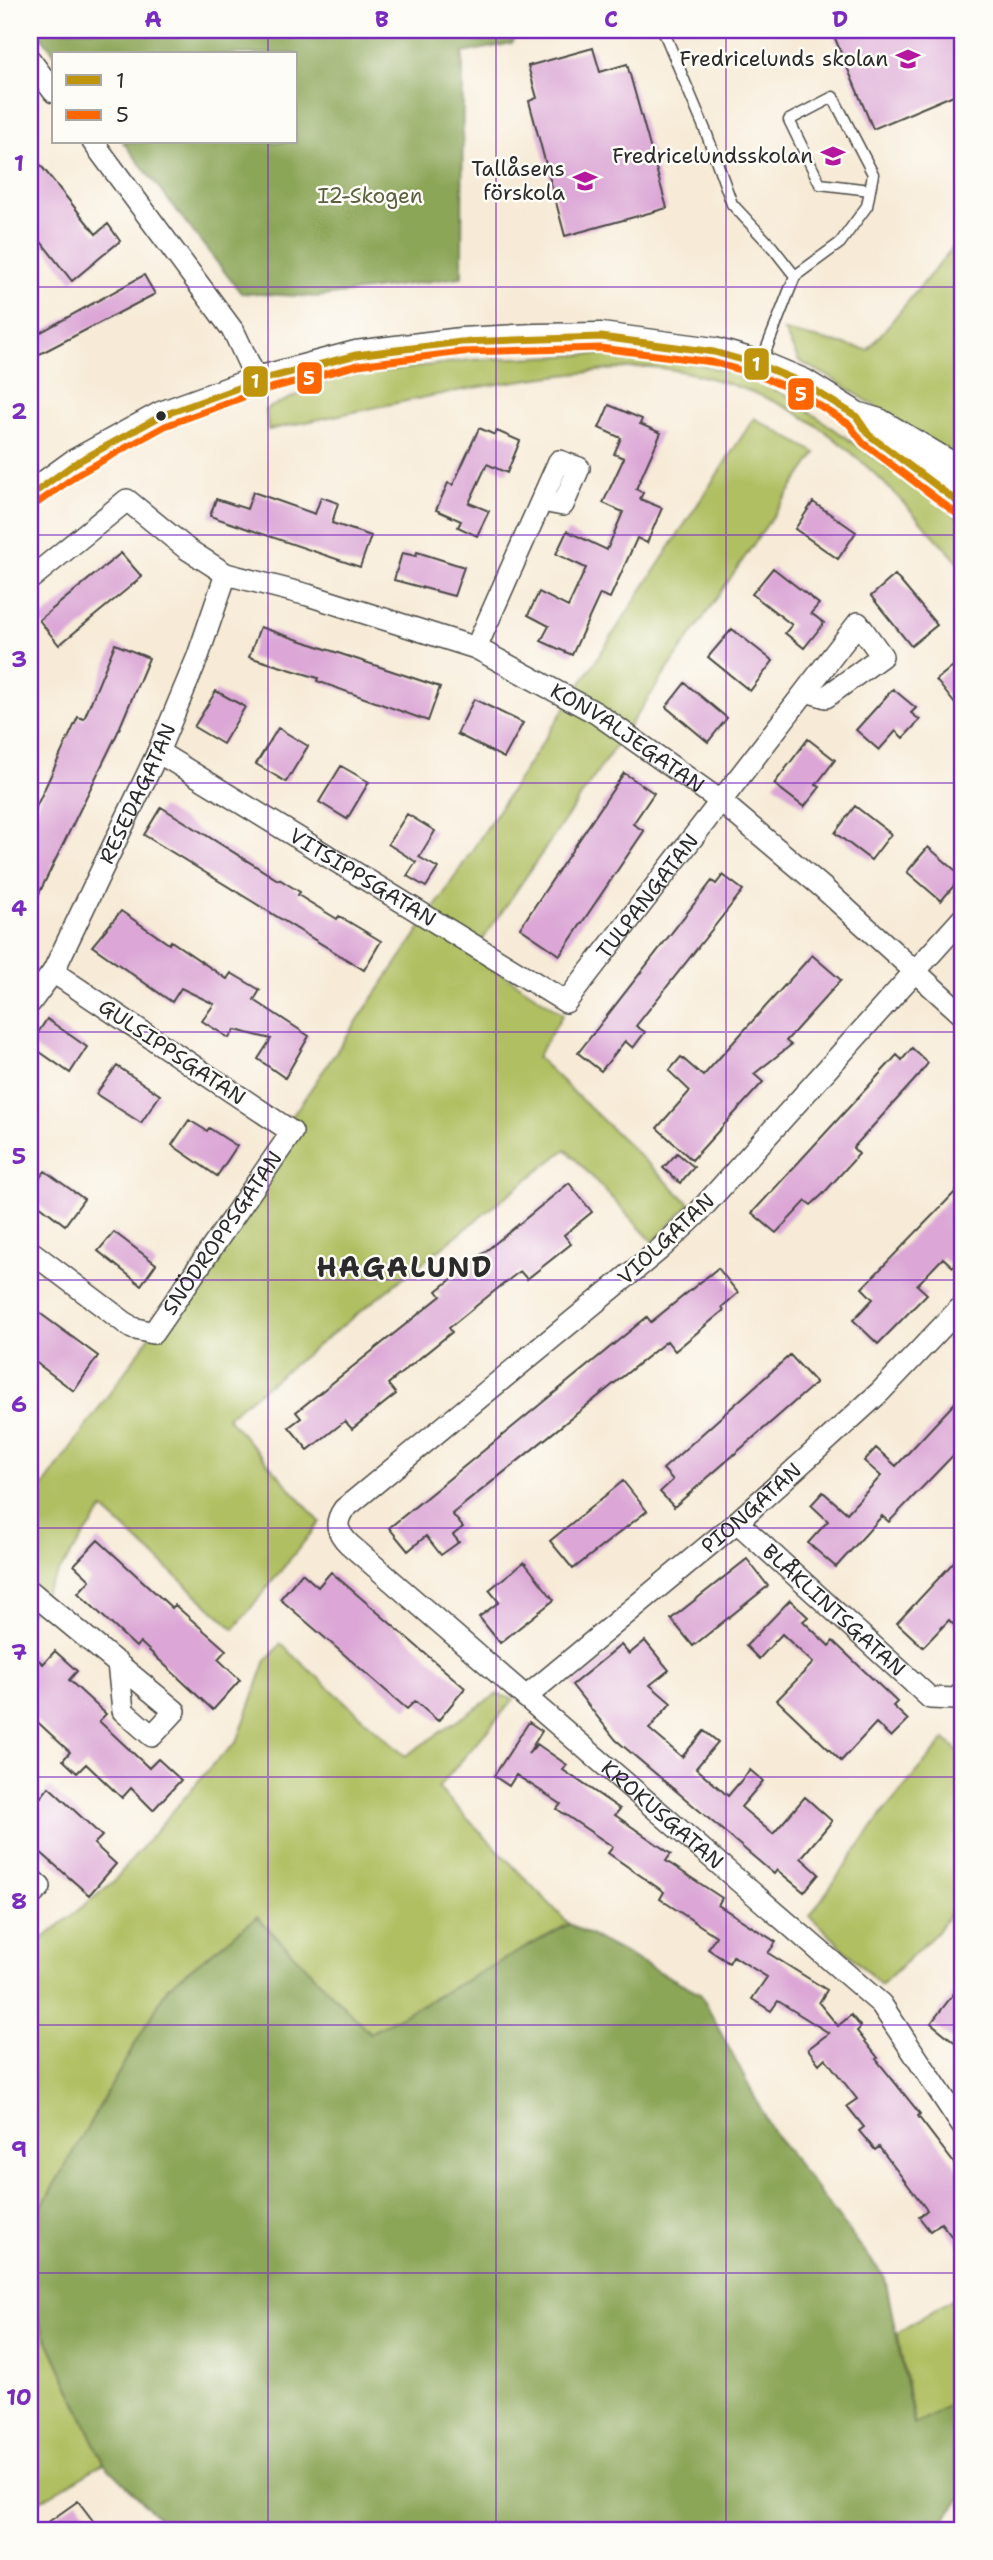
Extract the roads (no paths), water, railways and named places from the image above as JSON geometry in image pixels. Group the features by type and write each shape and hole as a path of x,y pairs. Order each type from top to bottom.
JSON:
{"street":[{"path":"30,60 52,89"},
{"path":"94,144 234,332 257,381"},
{"path":"30,496 74,464 161,416 257,381 356,355 461,342 535,338 601,337 714,352 761,365 803,383 856,416 879,423 963,473"},
{"path":"856,416 869,435 963,506"},
{"name":"KONVALJEGATAN","path":"30,579 127,500 187,549 226,574 308,595 476,648 596,713 719,800 915,972 959,1002"},
{"path":"476,648 542,501"},
{"name":"RESEDAGATAN","path":"30,1003 53,972 158,752 198,656 226,574"},
{"name":"TULPANGATAN","path":"566,1002 719,800 806,691"},
{"name":"VITSIPPSGATAN","path":"158,752 566,1002"},
{"name":"VIOLGATAN","path":"337,1525 338,1517 344,1510 659,1250 696,1215 963,918"},
{"name":"GULSIPPSGATAN","path":"53,972 292,1132"},
{"name":"SNÖDROPPSGATAN","path":"30,1251 132,1328 153,1333 292,1132"},
{"name":"PIONGATAN","path":"526,1697 737,1522 880,1392 963,1305"},
{"name":"BLÅKLINTSGATAN","path":"737,1522 930,1698 956,1699 963,1692"},
{"name":"KROKUSGATAN","path":"337,1525 341,1536 349,1544 881,2004 963,2126"},
{"path":"30,1591 118,1663"},
{"path":"30,1878 40,1887 30,1897"}],"lane":[{"path":"563,30 587,30"},
{"path":"663,30 706,132 732,204 773,248 794,276"},
{"path":"761,365 794,276 841,243 867,206 870,190 873,174 833,97 789,120 820,184 870,190"}],"place":[{"name":"Fredricelunds skolan","path":"908,59"},
{"name":"Fredricelundsskolan","path":"833,156"},
{"name":"Tallåsens förskola","path":"585,181"}],"district":[{"name":"HAGALUND","path":"405,1267"}],"park label":[{"name":"I2-Skogen","path":"370,196"}]}
